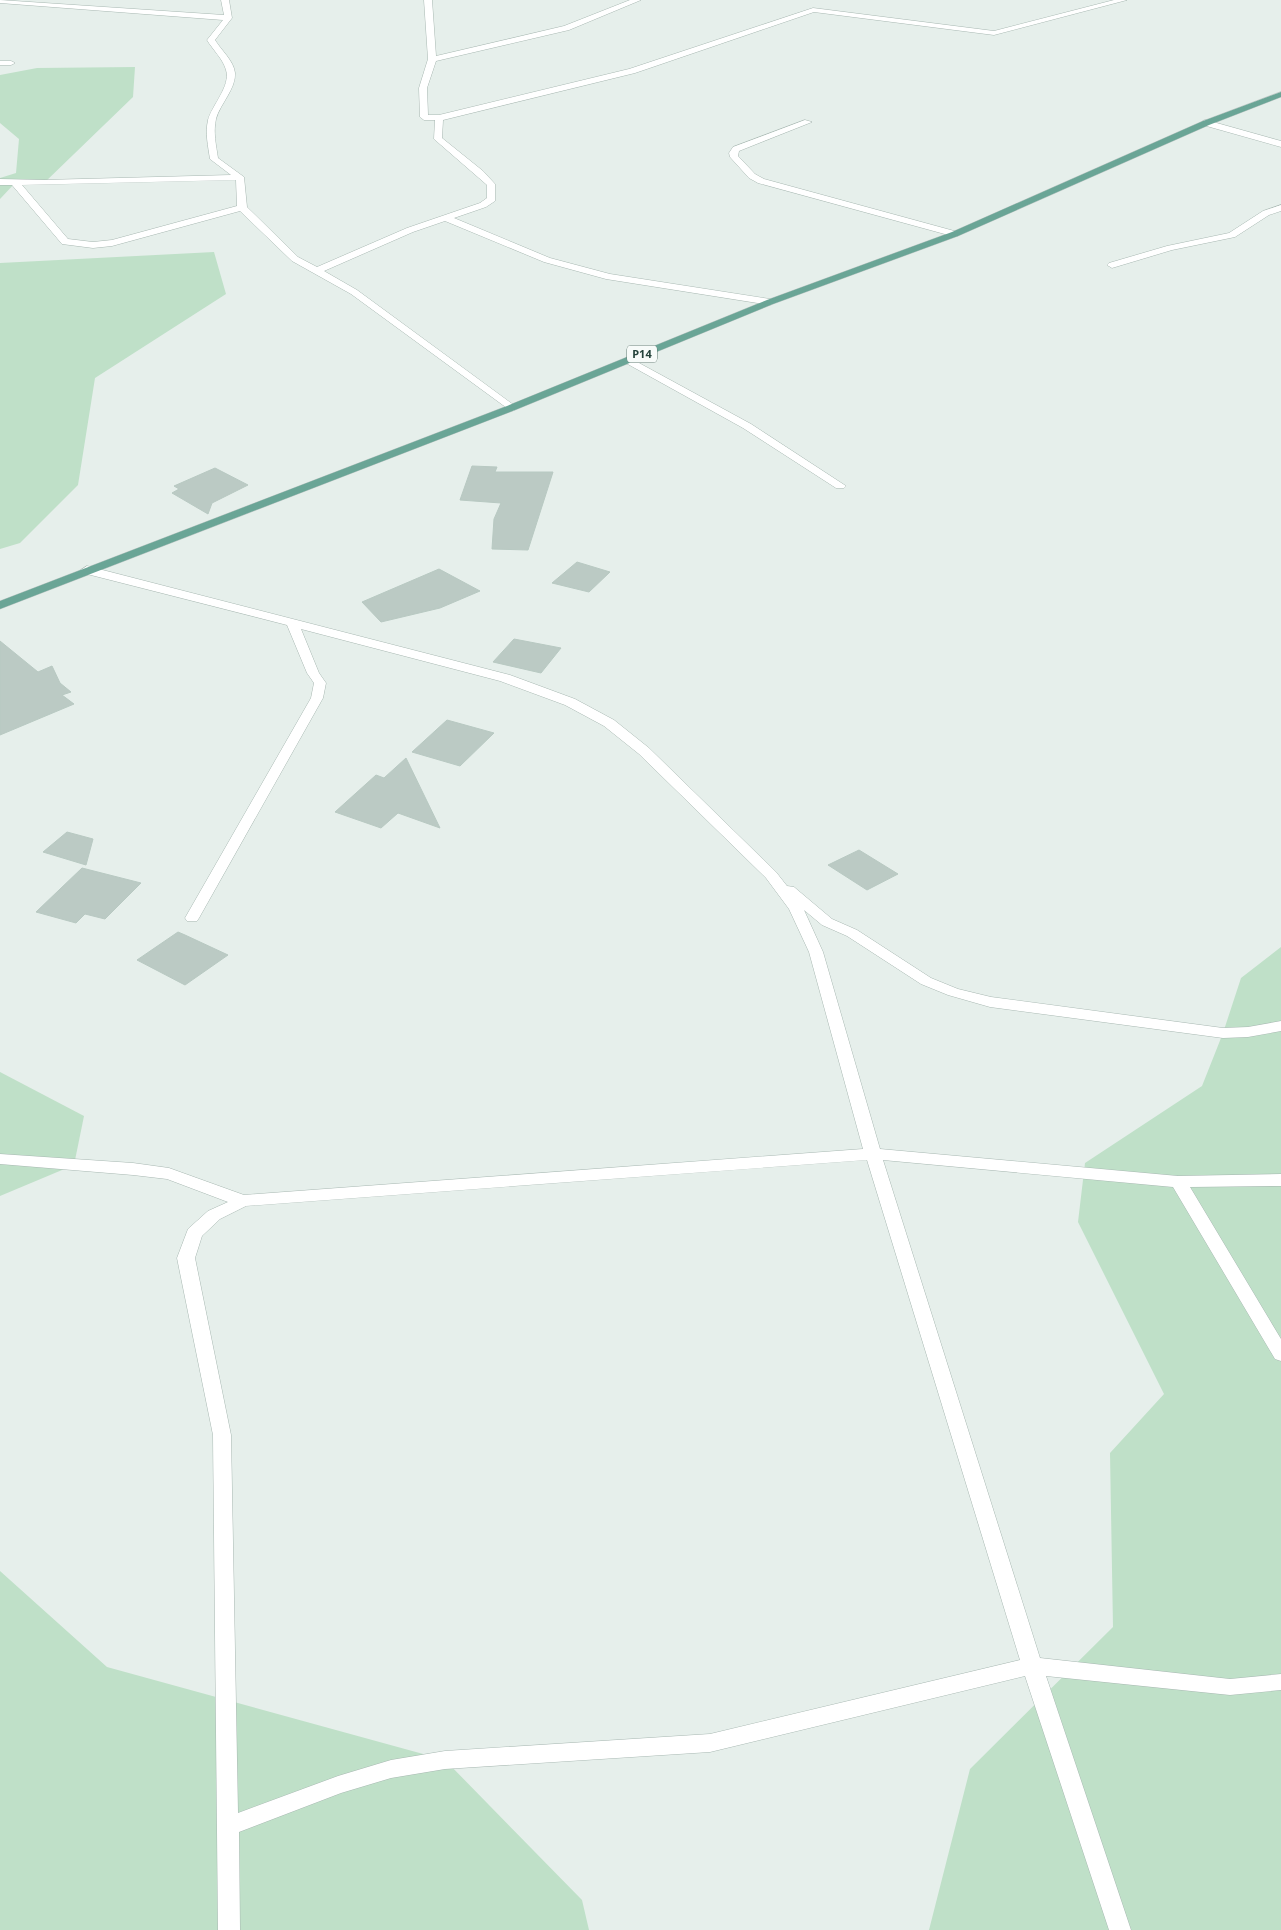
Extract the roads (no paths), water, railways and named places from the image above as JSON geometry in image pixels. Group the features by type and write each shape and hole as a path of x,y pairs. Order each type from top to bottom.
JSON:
{"main road":[{"name":"P14","path":"0,605 511,408 770,302 955,234 1206,123 1281,94"}],"street":[{"path":"225,0 228,18 211,40 216,50 230,66 232,74 212,120 211,140 214,159 240,177"},
{"path":"428,0 432,59 423,88 422,106 424,117 439,118 632,71 813,10 994,33 1123,0"},
{"path":"432,59 566,28 637,0"},
{"path":"0,1 228,18"},
{"path":"0,63 10,63"},
{"path":"317,271 410,230 490,202 493,195 491,184 438,139 439,118"},
{"path":"808,122 736,149 733,153 734,157 752,176 761,181 955,234"},
{"path":"1206,123 1281,144"},
{"path":"0,182 240,177"},
{"path":"240,177 242,208 295,259 354,292 511,408"},
{"path":"15,183 64,242 76,244 112,243 242,208"},
{"path":"1112,265 1170,248 1232,235 1266,213 1281,208"},
{"path":"444,217 547,260 609,277 770,302"},
{"path":"628,360 747,426 840,486"},
{"path":"87,570 505,678 570,702 609,723 644,751 771,875 827,922 852,933 926,981 953,992 990,1002 1223,1033 1248,1032 1281,1026"},
{"path":"192,918 317,698 320,683 313,673 292,622"},
{"path":"771,875 796,909 816,952 873,1154 1032,1666 1120,1930"},
{"path":"229,1930 222,1435 186,1258 194,1233 214,1215 243,1201 873,1154 1178,1182 1281,1180"},
{"path":"0,1159 133,1168 169,1174 243,1201"},
{"path":"1178,1182 1281,1354"},
{"path":"228,1828 338,1785 391,1768 445,1760 710,1743 1032,1666 1230,1687 1281,1682"}]}
